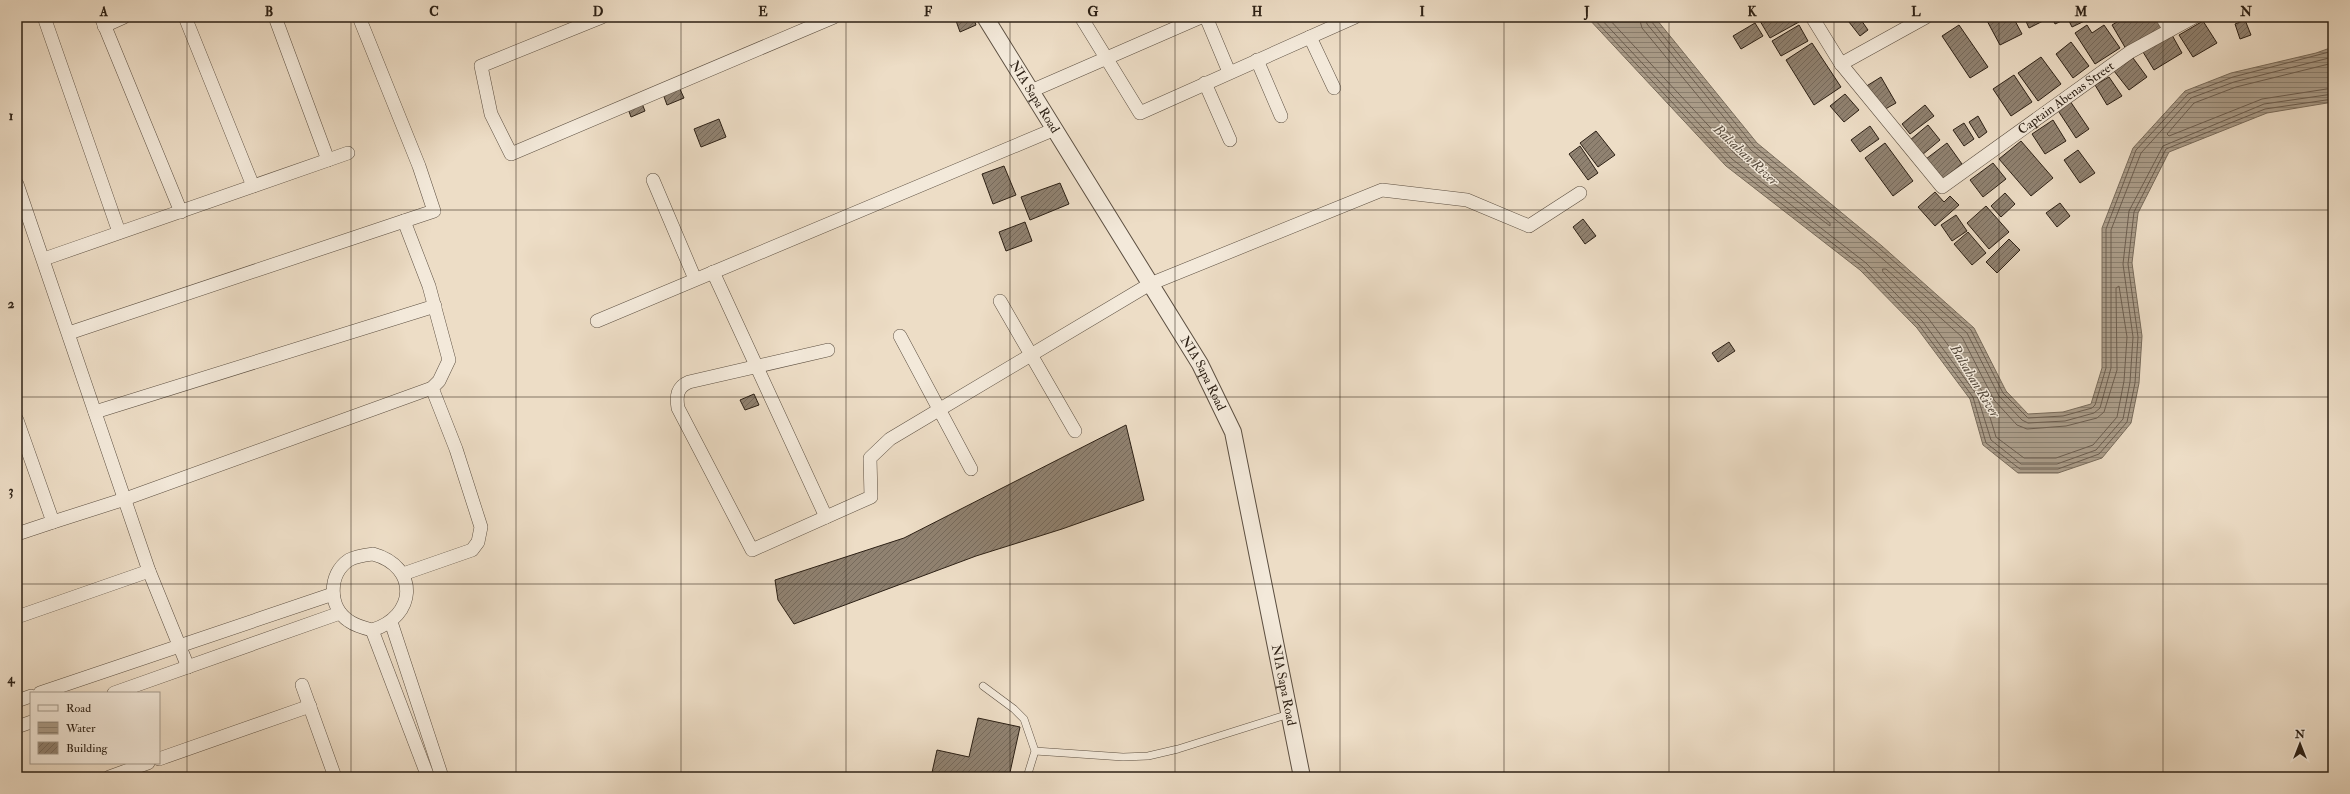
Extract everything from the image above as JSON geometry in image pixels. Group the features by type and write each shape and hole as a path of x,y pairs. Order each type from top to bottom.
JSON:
{"street":[{"path":"44,17 119,232"},
{"path":"124,17 102,22 181,212"},
{"path":"185,17 253,186"},
{"path":"274,17 328,160"},
{"path":"69,333 434,211 360,17"},
{"path":"602,17 481,66 491,114 511,154 834,17"},
{"name":"NIA Sapa Road","path":"985,17 1200,364 1233,432 1302,777"},
{"path":"1081,17 1140,114 1229,72 1355,17"},
{"path":"1031,91 1201,17"},
{"path":"1206,17 1229,72"},
{"path":"1812,17 1841,64 1911,21 1926,17"},
{"path":"2162,17 2170,30"},
{"name":"Captain Abenas Street","path":"1841,64 1942,187 2130,52 2194,17"},
{"path":"1310,37 1334,88"},
{"path":"1257,60 1281,116"},
{"path":"1205,83 1230,140"},
{"path":"597,321 1054,129"},
{"path":"44,259 348,153"},
{"path":"653,180 695,279"},
{"path":"17,184 44,259 149,571 188,667"},
{"path":"828,350 682,385 678,392 678,408 752,550 871,497 870,458 890,439 1150,284 1382,190 1467,200 1529,226 1580,193"},
{"path":"17,534 125,498 432,388 439,381 449,360 435,306 404,221"},
{"path":"713,272 826,517"},
{"path":"1000,300 1075,431"},
{"path":"96,412 435,306"},
{"path":"900,336 971,469"},
{"path":"403,574 472,550 478,542 481,527 456,449 432,388"},
{"path":"17,420 53,522"},
{"path":"373,554 385,558 396,565 403,574 406,586 406,598 402,610 391,622 372,630 348,621 340,613 334,602 333,594 335,579 341,568 349,560 361,555 373,554"},
{"path":"17,617 149,571"},
{"path":"43,692 333,594"},
{"path":"117,692 340,613"},
{"path":"391,622 442,777"},
{"path":"372,630 428,777"},
{"path":"302,685 336,777"},
{"path":"17,701 30,696"},
{"path":"160,759 310,706"},
{"path":"17,727 30,722"},
{"path":"109,777 145,764"}],"lane":[{"path":"983,686 1014,709 1024,719 1035,751 1026,777"},
{"path":"1035,751 1123,757 1148,756 1178,749 1289,714"}],"water":[{"name":"Balsahan River","path":"1587,17 1649,17 1657,20 1757,143 1882,246 1974,328 2006,391 2028,414 2063,412 2091,404 2102,368 2102,228 2133,148 2185,91 2231,73 2316,53 2333,47 2333,102 2267,113 2169,152 2138,213 2132,263 2142,336 2139,383 2131,423 2102,458 2058,473 2018,473 1983,445 1970,399 1917,328 1860,270 1726,166"}],"building":[{"path":"973,17 976,25 960,32 955,18"},
{"path":"1767,17 1797,17 1799,22 1770,38 1760,21"},
{"path":"1845,17 1859,17 1868,30 1860,36"},
{"path":"1985,17 2013,17 2022,34 2000,45"},
{"path":"2024,17 2048,17 2049,18 2029,28"},
{"path":"2052,17 2064,17 2066,19 2055,24"},
{"path":"2067,17 2093,17 2072,27"},
{"path":"2125,17 2159,17 2165,26 2126,49 2112,25"},
{"path":"2245,20 2251,35 2240,39 2235,24"},
{"path":"2203,21 2217,43 2193,57 2179,35"},
{"path":"1755,23 1763,36 1741,49 1733,36"},
{"path":"1799,25 1808,41 1781,56 1772,41"},
{"path":"1959,25 1988,67 1970,78 1942,36"},
{"path":"2087,25 2092,33 2104,25 2120,48 2095,64 2075,33"},
{"path":"2172,35 2182,53 2154,70 2143,52"},
{"path":"2071,42 2089,66 2073,78 2056,54"},
{"path":"1812,43 1841,87 1814,105 1786,60"},
{"path":"2041,57 2061,84 2038,101 2018,73"},
{"path":"2133,58 2147,77 2129,90 2114,71"},
{"path":"2014,75 2032,102 2011,116 1993,89"},
{"path":"1881,77 1896,103 1880,112 1865,87"},
{"path":"2109,77 2122,96 2107,105 2095,85"},
{"path":"679,87 684,98 667,105 663,94"},
{"path":"1845,94 1859,110 1844,122 1830,106"},
{"path":"641,101 645,111 631,117 627,106"},
{"path":"2070,101 2089,129 2076,138 2057,109"},
{"path":"1925,105 1934,116 1910,134 1902,124"},
{"path":"1978,116 1987,132 1979,138 1969,122"},
{"path":"719,119 726,137 701,147 694,129"},
{"path":"2053,120 2066,141 2045,154 2032,134"},
{"path":"1964,123 1974,139 1964,146 1953,130"},
{"path":"1928,125 1940,140 1922,155 1910,140"},
{"path":"1870,126 1879,139 1860,152 1851,140"},
{"path":"1596,131 1615,155 1598,167 1580,143"},
{"path":"2021,141 2053,178 2031,196 1999,159"},
{"path":"1885,143 1913,181 1893,196 1865,158"},
{"path":"1947,143 1962,164 1941,180 1926,159"},
{"path":"1580,146 1598,173 1588,180 1569,154"},
{"path":"2078,150 2095,173 2080,183 2064,160"},
{"path":"1993,163 2006,179 1983,197 1970,180"},
{"path":"1004,166 1016,195 993,204 982,174"},
{"path":"1060,183 1069,204 1030,220 1021,197"},
{"path":"1935,192 1944,202 1950,196 1959,205 1935,226 1918,207"},
{"path":"2005,193 2015,204 2001,217 1991,206"},
{"path":"2060,203 2070,216 2057,227 2046,213"},
{"path":"1986,206 2009,232 1989,249 1967,223"},
{"path":"1956,215 1967,231 1952,241 1941,225"},
{"path":"1583,219 1596,236 1585,244 1573,227"},
{"path":"1025,222 1032,241 1006,251 999,232"},
{"path":"1968,232 1986,253 1972,265 1954,244"},
{"path":"2009,239 2020,250 1997,273 1986,262"},
{"path":"1729,342 1735,351 1718,362 1712,353"},
{"path":"754,394 759,405 745,410 740,400"},
{"path":"1126,425 1144,500 1062,529 976,556 794,624 778,600 775,580 904,538"},
{"path":"978,718 1020,727 1009,777 931,777 937,750 969,757"}]}
